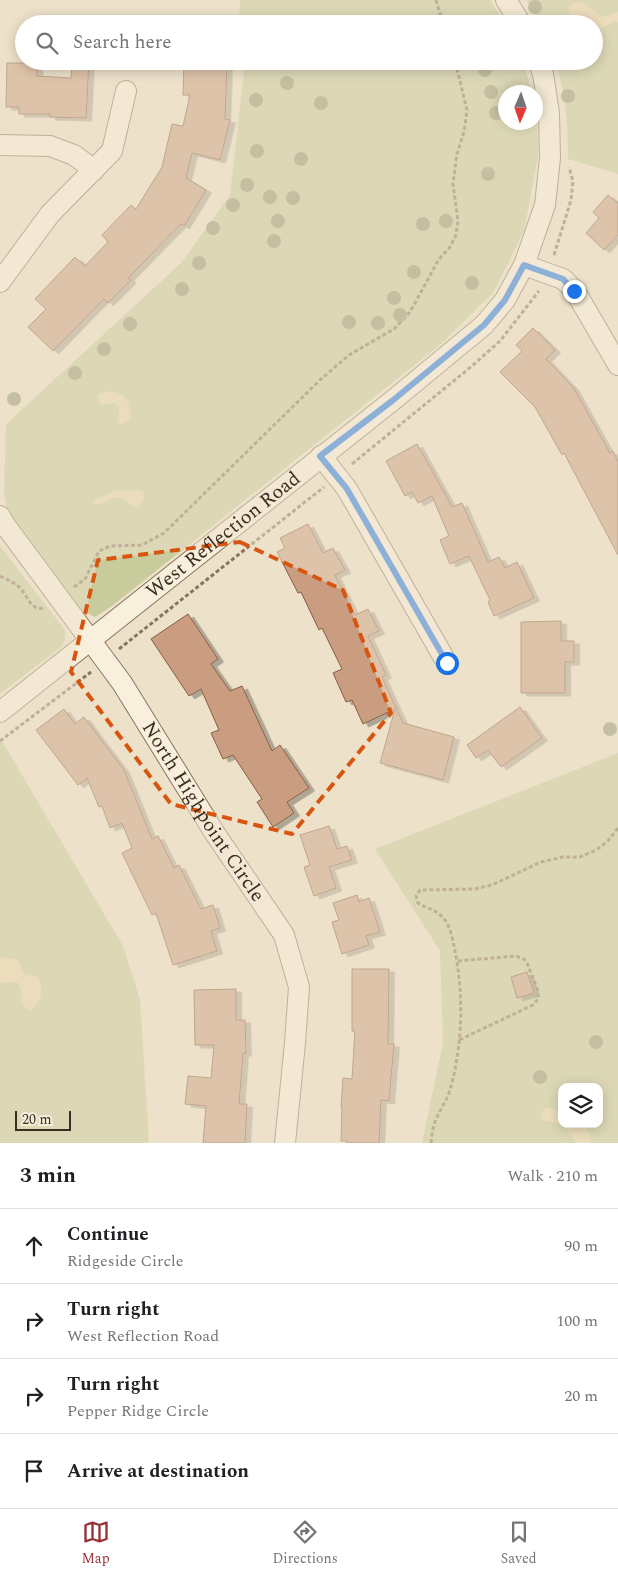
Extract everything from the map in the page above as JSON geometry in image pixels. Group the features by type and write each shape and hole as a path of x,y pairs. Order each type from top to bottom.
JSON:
{"street":[{"path":"506,0 515,15"},
{"name":"West Reflection Road","path":"0,712 320,456 392,401 484,325 505,300 524,265 545,205 550,158 549,113 541,70"},
{"path":"0,282 50,214 112,152 126,91"},
{"path":"0,145 50,146 74,155 94,170"},
{"path":"524,265 563,279 574,291 618,365"},
{"path":"320,456 347,489 447,663"},
{"name":"North Highpoint Circle","path":"0,516 122,683 214,832 284,934 299,987 285,1143"}],"path":[{"path":"436,0 440,15"},
{"path":"0,576 17,585 32,606 39,609 45,608 85,578 99,550 110,546 142,545 164,533 320,380 349,355 394,329 410,312 456,235 458,221 453,184 457,154 464,132 467,110 456,70"},
{"path":"431,1143 437,1117 450,1089 459,1040 461,997 458,961 445,920 436,910 425,908 418,903 416,896 420,890 474,889 492,885 541,862 563,857 580,857 596,850 607,842 618,828"},
{"path":"458,961 521,957 527,964 538,991 538,999 533,1005 459,1040"}],"highlighted area":[{"path":"240,542 343,590 391,713 292,834 171,804 71,672 98,560"}],"green space":[{"path":"240,0 490,0 499,15 239,15"},
{"path":"526,0 618,0 618,174 568,159 566,110 558,70 603,70 603,15 535,15"},
{"path":"244,70 526,70 530,85 498,85 498,130 537,130 538,157 524,231 493,293 441,344 112,606 95,617 81,610 8,515 4,495 6,424 181,263 230,195"},
{"path":"0,546 65,630 65,641 60,648 0,694"},
{"path":"2,741 123,946 140,999 149,1143 0,1143 0,742"},
{"path":"618,753 618,1143 422,1143 443,1043 440,951 375,849"}],"sand":[{"path":"577,2 587,5 598,15 570,15 569,7"},
{"path":"618,12 618,22 611,23 603,28 603,17"},
{"path":"110,391 124,396 126,399 131,416 127,422 121,424 118,422 119,406 113,403 102,405 100,403 99,394"},
{"path":"138,489 143,491 144,500 138,505 132,506 119,497 93,504 93,501 96,499 117,490 130,491"},
{"path":"0,957 17,959 24,974 37,976 41,986 41,995 37,1004 30,1011 22,1002 21,989 17,982 0,983"},
{"path":"544,1109 558,1110 558,1124 543,1120 541,1116"},
{"path":"565,1128 587,1128 591,1143 576,1143"}],"building":[{"path":"7,63 15,63 15,70 37,70 37,76 71,78 71,70 89,70 86,118 50,117 50,114 19,114 19,107 6,107"},
{"path":"184,70 227,70 225,119 230,120 220,160 192,153 186,178 206,190 184,226 181,224 128,278 131,280 108,303 104,299 53,351 28,327 46,309 35,299 75,257 85,266 108,242 102,235 131,205 136,209 162,167 172,124 183,126 190,95 183,95"},
{"path":"608,195 618,203 618,235 604,250 586,233 599,218 593,212"},
{"path":"533,328 555,350 546,359 573,387 610,453 613,451 618,461 618,555 564,453 562,455 535,407 500,372 522,351 516,345"},
{"path":"417,444 452,507 462,503 488,562 499,557 505,568 517,562 534,598 494,616 488,602 490,600 469,556 450,564 440,540 449,536 432,496 418,503 412,492 405,496 386,461"},
{"path":"308,524 323,553 333,548 345,570 335,575 355,615 368,609 379,631 368,636 386,675 382,677 403,723 454,737 443,780 380,763 395,709 363,724 352,700 346,702 333,673 342,669 322,628 319,630 301,592 298,593 277,552 285,548 280,538"},
{"path":"188,614 218,659 211,664 230,691 242,686 272,751 280,745 309,788 287,802 294,813 273,827 257,802 262,799 233,755 223,759 211,733 219,730 201,689 189,696 151,639"},
{"path":"561,621 561,641 574,641 574,662 565,662 565,693 521,693 521,622"},
{"path":"520,707 542,738 501,767 488,750 476,758 467,745"},
{"path":"64,709 75,724 84,717 124,770 152,839 158,836 174,868 179,865 201,909 213,905 220,928 211,931 217,951 173,965 156,913 152,915 122,853 132,848 122,823 110,828 102,806 99,807 87,778 78,785 36,730"},
{"path":"329,826 337,849 347,846 352,860 329,867 336,888 314,896 304,867 310,865 300,835"},
{"path":"357,895 359,902 369,898 380,932 366,936 369,945 342,954 332,922 339,920 333,903"},
{"path":"352,969 389,969 388,1044 394,1044 389,1101 381,1100 379,1143 347,1143 347,1141 341,1141 343,1078 352,1079 355,1031 352,1031"},
{"path":"527,972 534,993 517,998 511,977"},
{"path":"236,989 236,1020 245,1020 246,1053 243,1053 239,1104 247,1104 245,1143 203,1143 206,1106 185,1104 188,1076 211,1078 214,1045 195,1045 194,990"}],"route":[{"path":"447,663 347,489 320,456 392,401 484,325 505,300 524,265 563,279 574,291"}]}
